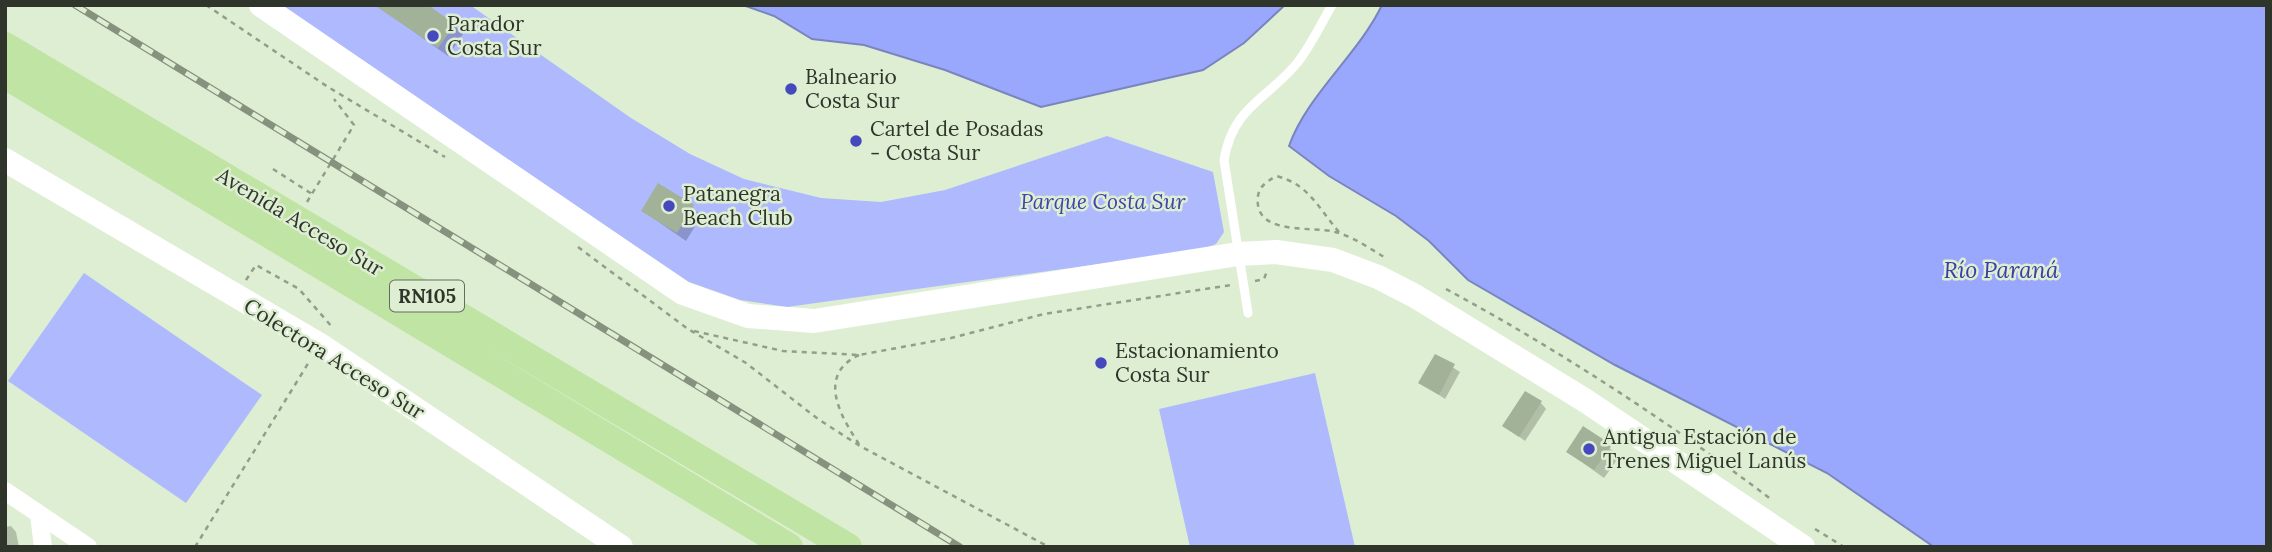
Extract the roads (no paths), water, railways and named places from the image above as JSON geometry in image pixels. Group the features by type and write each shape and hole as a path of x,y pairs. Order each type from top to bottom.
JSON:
{"highway":[{"name":"Avenida Acceso Sur","path":"5,46 848,547"},
{"name":"Avenida Acceso Sur","path":"5,75 789,547"}],"main road":[{"path":"261,5 683,293 748,316 814,321 1238,254 1276,252 1333,260 1377,277 1415,296 1576,395 1803,547"},
{"name":"Colectora Acceso Sur","path":"5,160 320,345 621,547"},
{"path":"1728,499 1781,547"}],"street":[{"path":"5,491 88,547"},
{"path":"38,515 43,547"}],"lane":[{"path":"1248,313 1224,160 1228,135 1244,112 1298,61 1332,5"}],"water":[{"path":"743,5 1285,5 1244,43 1203,70 1041,107 945,70 864,45 812,39 774,16"},
{"name":"Río Paraná","path":"1382,5 2267,5 2267,547 1934,547 1827,473 1615,365 1468,280 1429,241 1396,216 1329,176 1289,146 1308,109 1360,41"}],"railway":[{"path":"75,5 960,547"}],"place":[{"name":"Parador Costa Sur","path":"433,36"},
{"name":"Balneario Costa Sur","path":"791,89"},
{"name":"Cartel de Posadas - Costa Sur","path":"856,141"},
{"name":"Patanegra Beach Club","path":"669,206"},
{"name":"Estacionamiento Costa Sur","path":"1101,363"},
{"name":"Antigua Estación de Trenes Miguel Lanús","path":"1589,449"}],"park label":[{"name":"Parque Costa Sur","path":"1103,202"}]}
